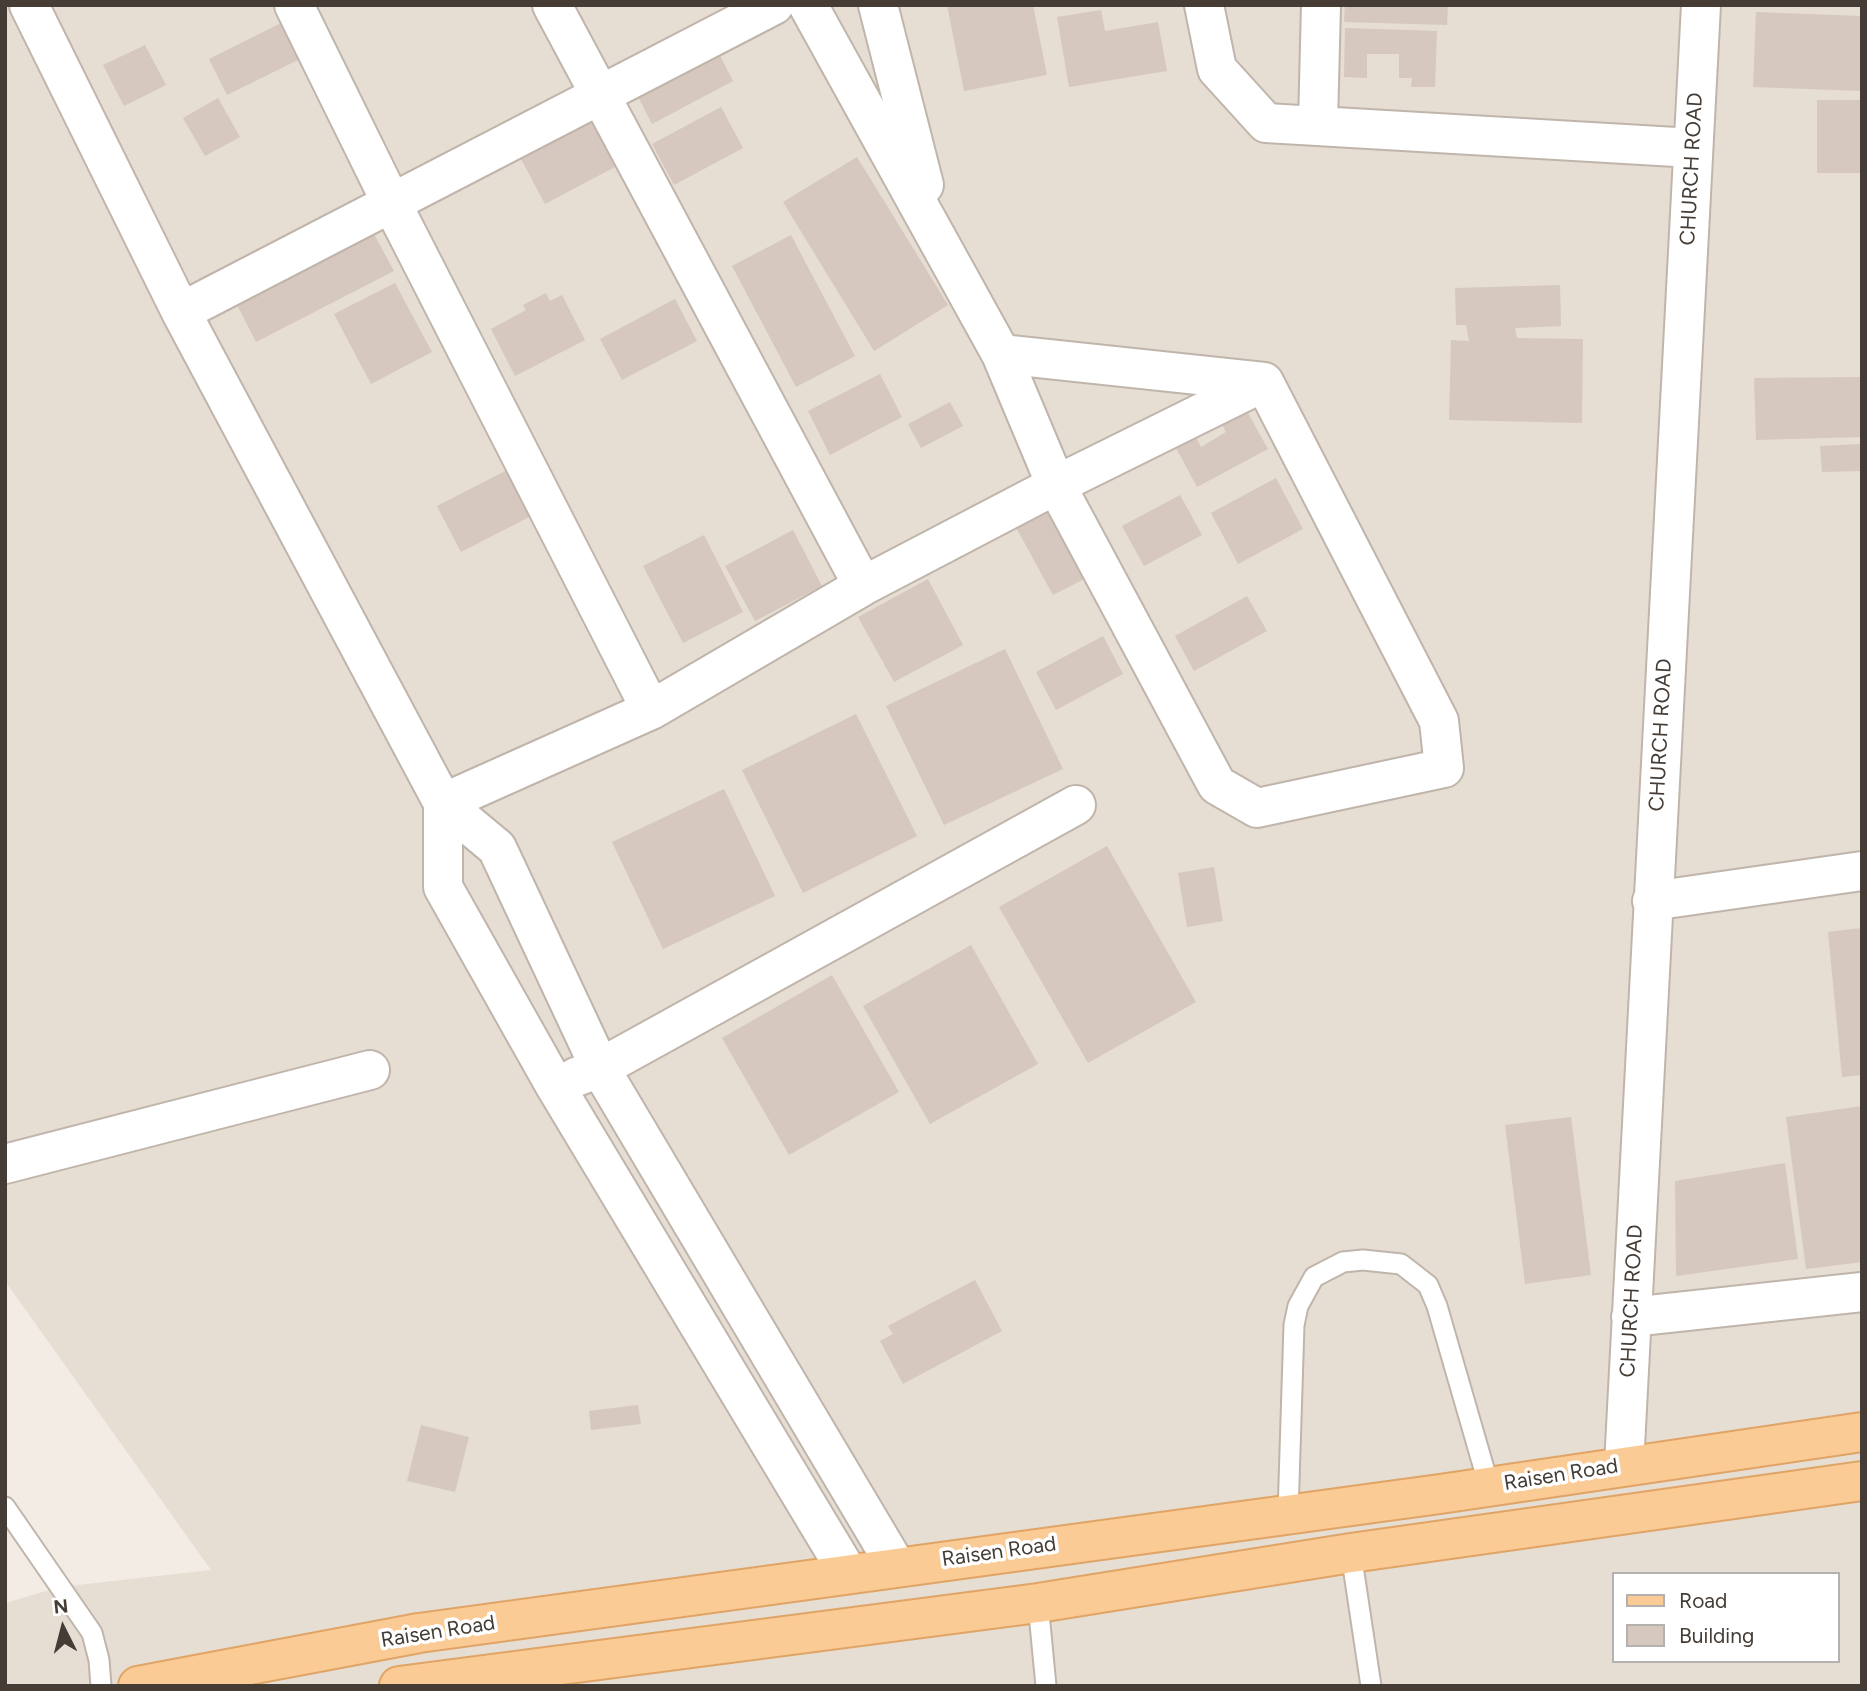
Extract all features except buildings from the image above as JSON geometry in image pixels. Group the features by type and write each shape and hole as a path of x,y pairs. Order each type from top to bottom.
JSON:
{"main road":[{"name":"Raisen Road","path":"138,1686 419,1633 1862,1432"},
{"path":"1552,1476 1559,1524"},
{"path":"399,1686 1038,1603 1351,1553 1862,1481"},
{"path":"1260,1567 1271,1516"}],"street":[{"path":"29,5 181,312 443,803 497,848 600,1068 896,1566"},
{"path":"294,5 391,202 651,710"},
{"path":"552,5 863,586"},
{"path":"181,312 774,5"},
{"path":"808,5 937,234 1000,354 1056,485 1217,785 1257,808 1444,768 1439,721 1264,382"},
{"path":"878,5 937,234"},
{"path":"1204,5 1217,69 1266,122 1693,148"},
{"path":"1318,124 1321,5"},
{"name":"CHURCH ROAD","path":"1624,1465 1701,5"},
{"path":"1000,354 1264,382"},
{"path":"443,803 651,710 863,586 1056,485 1264,382"},
{"path":"443,803 443,887 554,1084 848,1573"},
{"path":"554,1084 600,1068 1076,805"},
{"path":"1652,901 1862,872"},
{"path":"5,1164 370,1070"},
{"path":"1631,1317 1862,1292"}],"lane":[{"path":"1271,1516 1298,1306 1314,1277 1327,1268 1353,1261 1401,1264 1428,1285 1437,1306 1489,1486"},
{"path":"5,1507 92,1633 99,1660 101,1686"},
{"path":"1351,1553 1371,1686"},
{"path":"1038,1603 1046,1686"}],"shaded area":[{"path":"5,5 1862,5 1862,1686 5,1686 5,1603 60,1587 211,1570 5,1281"}]}
